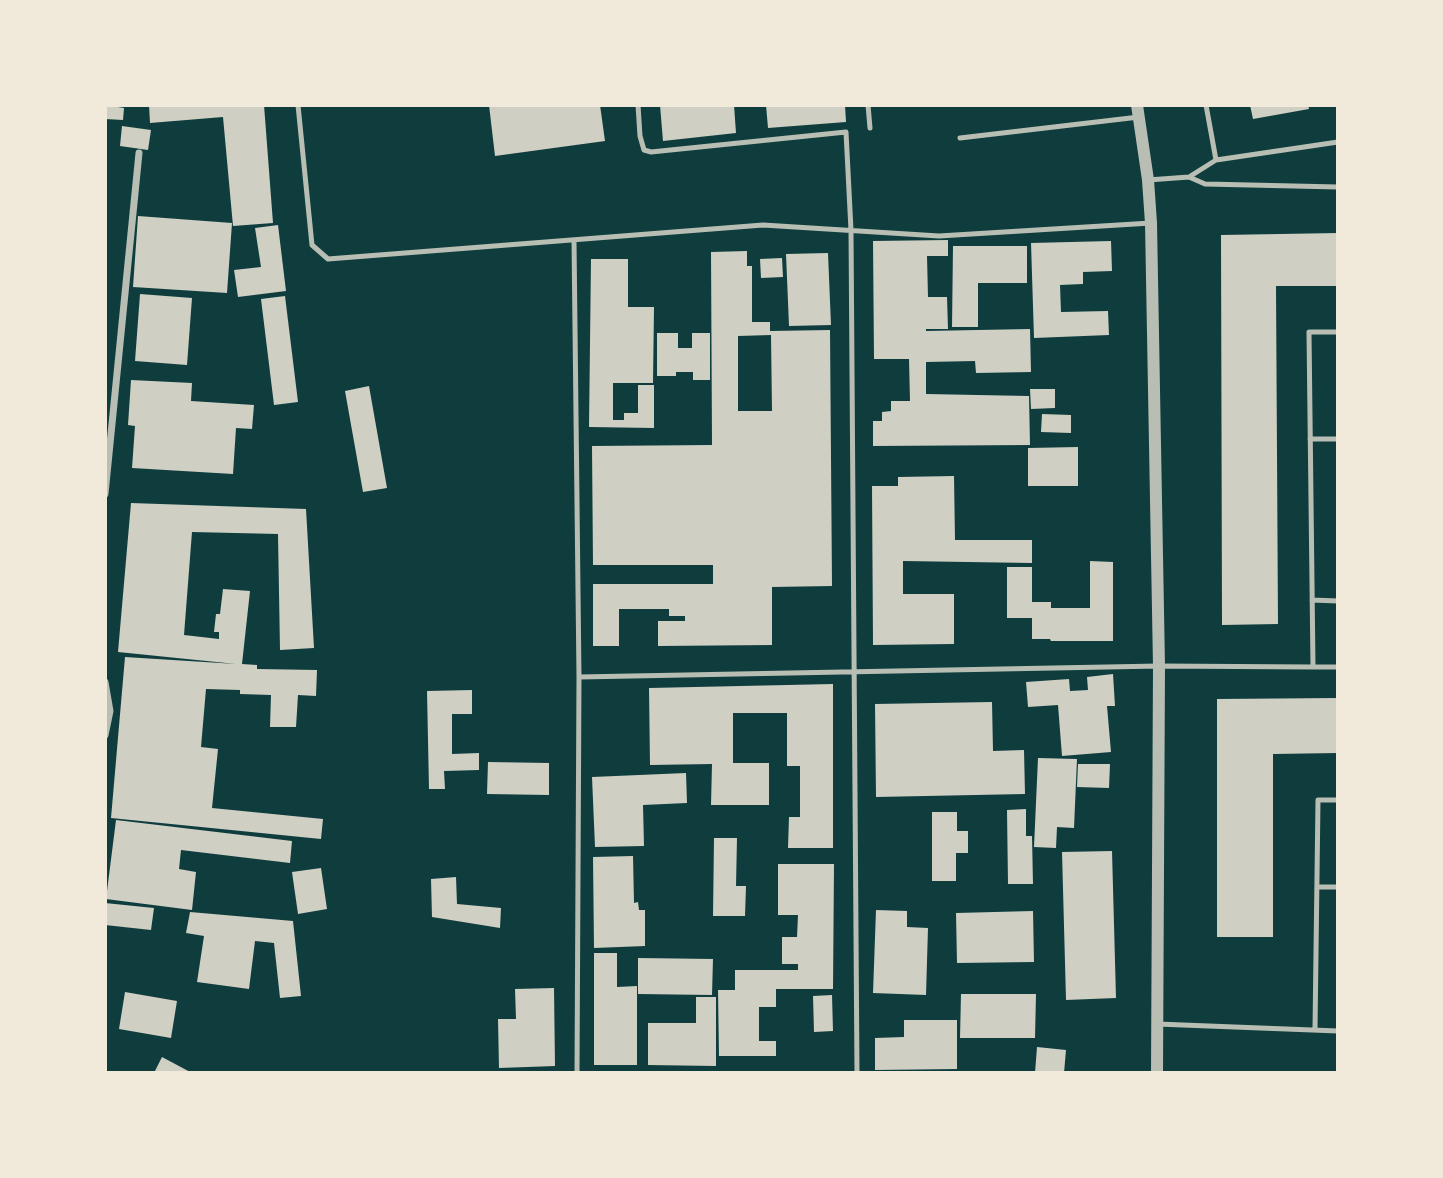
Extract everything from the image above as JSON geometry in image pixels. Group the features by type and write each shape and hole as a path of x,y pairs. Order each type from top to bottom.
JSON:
{"street":[{"path":"1138,111 1151,223 1159,666 1157,1073"},
{"path":"105,494 139,153"},
{"path":"105,682 110,711 105,735"}],"lane":[{"path":"298,105 312,245 328,259 763,225 939,236 1151,223"},
{"path":"638,105 640,136 644,150 651,152 846,132 851,230 857,1073"},
{"path":"869,105 870,128"},
{"path":"1206,105 1216,160"},
{"path":"960,138 1138,111"},
{"path":"1189,177 1216,160 1338,142"},
{"path":"1147,180 1189,177 1205,184 1338,187"},
{"path":"574,240 579,677 577,1073"},
{"path":"1313,667 1309,332 1338,332"},
{"path":"1310,439 1338,439"},
{"path":"1312,600 1338,601"},
{"path":"579,677 1159,666 1338,667"},
{"path":"1315,1029 1318,800 1338,800"},
{"path":"1317,887 1338,887"},
{"path":"1157,1024 1338,1031"}],"building":[{"path":"105,105 124,108 123,120 105,119"},
{"path":"149,105 264,105 273,223 233,226 223,117 150,123"},
{"path":"489,105 600,105 605,141 495,156"},
{"path":"660,105 734,105 736,133 663,141"},
{"path":"766,105 845,105 846,122 768,128"},
{"path":"1250,105 1308,105 1309,109 1253,119"},
{"path":"122,126 151,130 148,150 120,146"},
{"path":"138,216 232,223 227,293 133,287"},
{"path":"278,225 286,291 238,297 234,270 261,267 255,228"},
{"path":"1338,233 1338,286 1276,286 1278,624 1222,625 1221,235"},
{"path":"948,240 948,256 927,256 928,297 947,297 948,329 926,331 1030,329 1031,372 976,373 975,361 926,362 926,394 1029,396 1030,445 873,446 873,421 882,421 882,412 891,411 891,401 910,401 909,359 874,359 873,241"},
{"path":"1111,241 1112,271 1083,272 1083,284 1060,285 1061,312 1108,311 1109,335 1034,338 1031,243"},
{"path":"953,246 1027,246 1027,283 978,283 978,327 952,327"},
{"path":"747,251 747,266 752,266 752,322 770,322 770,331 830,330 832,586 772,587 772,645 658,646 658,621 685,621 685,616 669,616 669,609 619,609 619,646 593,646 593,584 713,584 713,565 593,565 592,446 712,445 711,252","holes":["771,335 772,411 738,411 738,336"]},
{"path":"828,253 831,325 789,326 786,254"},
{"path":"782,258 783,277 761,278 760,259"},
{"path":"591,259 628,259 628,307 654,307 653,383 613,383 613,420 624,420 624,413 638,413 638,385 654,385 654,428 589,427"},
{"path":"140,294 192,298 187,365 135,361"},
{"path":"285,296 298,402 274,405 261,299"},
{"path":"657,333 678,333 678,348 692,348 692,333 710,333 710,380 693,380 693,372 657,376"},
{"path":"131,380 192,383 191,401 254,405 252,429 236,428 233,474 132,468 135,426 128,425"},
{"path":"369,386 387,488 363,492 345,391"},
{"path":"1030,389 1055,389 1055,408 1031,409"},
{"path":"1042,414 1071,415 1071,433 1041,432"},
{"path":"1078,447 1078,486 1028,486 1028,448"},
{"path":"954,476 955,540 1032,540 1032,563 903,561 903,594 954,594 954,644 873,645 872,486 898,486 898,477"},
{"path":"131,503 306,509 314,648 280,650 278,534 192,532 184,635 219,639 219,632 214,632 216,614 220,614 223,589 250,591 242,664 257,665 257,669 317,670 316,696 298,695 296,727 270,727 271,695 240,694 240,690 206,689 201,747 218,749 212,808 323,819 321,839 111,818 125,657 236,664 118,652"},
{"path":"1090,561 1113,562 1113,641 1032,639 1032,618 1007,618 1007,567 1032,567 1032,602 1051,602 1051,608 1090,608"},
{"path":"1113,674 1115,706 1107,706 1111,752 1062,756 1058,705 1028,707 1026,682 1069,679 1070,691 1088,690 1087,677"},
{"path":"833,684 833,848 788,848 789,817 800,817 800,766 787,766 787,713 733,713 733,763 769,763 769,805 711,805 712,764 650,765 649,688"},
{"path":"472,690 472,714 452,714 452,754 479,753 479,770 444,771 445,789 429,789 427,691"},
{"path":"1338,698 1338,753 1273,754 1273,937 1217,937 1217,699"},
{"path":"992,702 993,751 1024,750 1025,794 876,797 875,704"},
{"path":"1038,758 1077,759 1074,828 1057,827 1056,848 1034,847"},
{"path":"488,762 549,763 549,795 487,794"},
{"path":"1078,764 1110,764 1109,788 1077,787"},
{"path":"686,773 687,803 643,805 644,846 595,847 592,777"},
{"path":"1026,809 1026,836 1032,836 1033,884 1008,884 1007,810"},
{"path":"932,812 957,812 957,831 968,831 968,853 956,853 956,881 932,881"},
{"path":"116,820 292,841 290,863 181,850 179,869 196,872 192,910 106,899"},
{"path":"714,838 737,838 736,886 746,886 745,916 713,916"},
{"path":"1112,851 1116,998 1066,1000 1062,852"},
{"path":"633,856 634,903 638,902 639,910 645,910 645,946 594,948 593,857"},
{"path":"778,864 834,864 833,989 776,989 776,1007 759,1007 759,1041 776,1041 776,1056 719,1056 718,990 735,990 735,970 798,970 798,964 782,964 782,937 797,937 798,915 778,915"},
{"path":"321,868 327,909 298,914 292,872"},
{"path":"456,877 457,904 501,908 500,928 432,917 431,879"},
{"path":"105,903 154,908 151,930 105,925"},
{"path":"876,910 907,911 907,927 928,928 926,995 873,993"},
{"path":"1033,911 1034,962 957,963 956,913"},
{"path":"190,912 293,921 301,996 280,998 274,943 255,941 249,989 197,982 204,936 186,933"},
{"path":"594,953 617,953 617,987 637,986 637,1065 594,1065"},
{"path":"638,958 713,959 712,995 638,994"},
{"path":"554,988 555,1066 499,1068 498,1019 516,1019 515,989"},
{"path":"125,992 177,1001 171,1038 119,1029"},
{"path":"961,994 1036,994 1035,1038 960,1038"},
{"path":"832,995 833,1031 814,1032 813,996"},
{"path":"696,997 716,997 716,1066 648,1065 648,1023 696,1023"},
{"path":"904,1020 957,1020 957,1069 875,1070 875,1038 904,1037"},
{"path":"1037,1047 1066,1050 1064,1073 1035,1073"},
{"path":"162,1057 192,1073 154,1073"}]}
